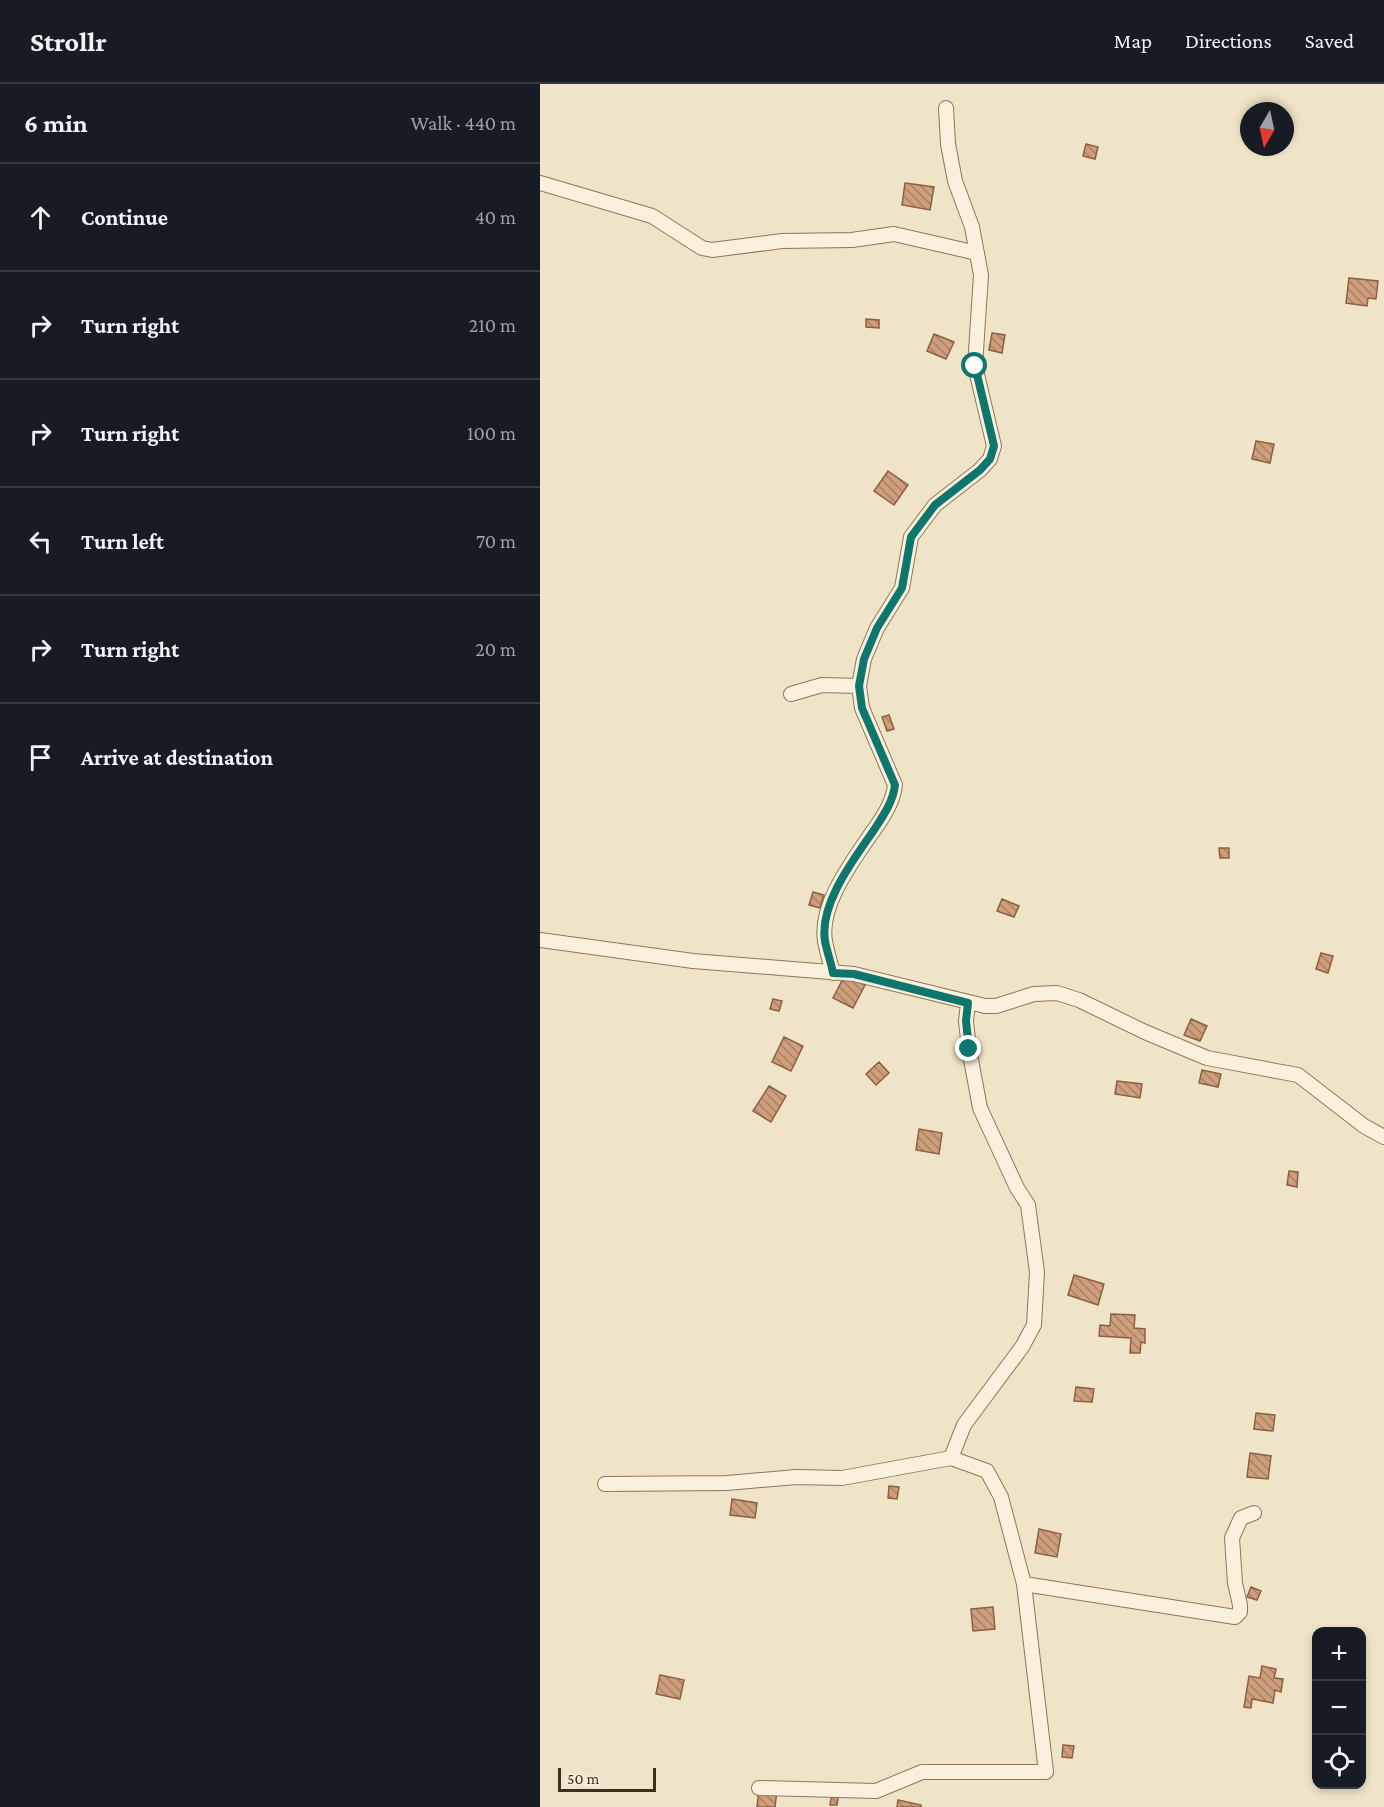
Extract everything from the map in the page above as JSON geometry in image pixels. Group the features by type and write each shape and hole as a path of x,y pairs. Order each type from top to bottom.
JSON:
{"street":[{"path":"833,973 824,939 828,910 843,874 880,822 894,796 895,785 862,708 859,686 864,659 877,628 902,588 911,537 935,505 980,470 990,459 994,446 975,366 981,275 972,227 955,181 948,144 946,108"},
{"path":"540,183 652,216 702,248 712,250 782,241 852,240 894,234 977,253"},
{"path":"791,694 822,685 859,686"},
{"path":"540,940 693,961 854,974 968,1003 996,1006 1034,994 1057,993 1079,1000 1145,1032 1207,1058 1298,1075 1364,1126 1384,1137"},
{"path":"951,1458 964,1425 1022,1347 1034,1325 1037,1272 1028,1205 1017,1188 980,1108 969,1049 966,1021 968,1003"},
{"path":"605,1484 727,1483 796,1477 842,1478 951,1458 987,1471 1000,1497 1024,1584 1047,1772 922,1772 876,1791 759,1788"},
{"path":"1024,1584 1235,1617 1240,1612 1240,1605 1235,1583 1232,1538 1241,1518 1254,1513"}],"building":[{"path":"1086,144 1098,147 1095,159 1083,156"},
{"path":"905,183 934,187 930,210 902,205"},
{"path":"1349,278 1378,281 1376,299 1368,298 1367,306 1346,303"},
{"path":"866,319 879,320 879,328 866,327"},
{"path":"992,333 1005,335 1002,353 989,350"},
{"path":"934,334 954,342 946,359 927,351"},
{"path":"1256,441 1274,444 1270,463 1252,459"},
{"path":"888,471 908,485 894,505 874,491"},
{"path":"889,715 894,729 887,731 882,717"},
{"path":"1219,848 1229,848 1229,858 1220,858"},
{"path":"813,892 824,895 820,908 809,905"},
{"path":"1002,899 1019,906 1014,917 997,911"},
{"path":"1321,953 1333,956 1328,973 1316,969"},
{"path":"845,975 865,985 853,1008 833,998"},
{"path":"773,999 782,1001 779,1011 770,1009"},
{"path":"1191,1019 1207,1026 1200,1041 1184,1035"},
{"path":"784,1037 803,1046 791,1071 772,1062"},
{"path":"879,1062 889,1073 876,1085 866,1074"},
{"path":"1202,1070 1221,1074 1218,1087 1199,1083"},
{"path":"1117,1081 1142,1084 1140,1098 1115,1094"},
{"path":"769,1086 786,1096 771,1122 753,1111"},
{"path":"919,1129 942,1133 939,1154 916,1150"},
{"path":"1289,1171 1298,1172 1297,1187 1287,1185"},
{"path":"1074,1275 1104,1284 1098,1305 1068,1295"},
{"path":"1111,1314 1135,1315 1134,1328 1145,1329 1145,1343 1141,1342 1140,1353 1130,1353 1131,1338 1099,1336 1100,1325 1110,1326"},
{"path":"1076,1387 1094,1389 1092,1402 1074,1401"},
{"path":"1256,1413 1275,1415 1273,1431 1254,1429"},
{"path":"1250,1453 1271,1456 1268,1479 1247,1477"},
{"path":"889,1486 899,1487 897,1499 888,1498"},
{"path":"732,1499 757,1503 755,1518 730,1515"},
{"path":"1039,1529 1061,1534 1057,1557 1035,1553"},
{"path":"1251,1587 1261,1591 1257,1600 1247,1597"},
{"path":"993,1607 995,1629 973,1631 971,1609"},
{"path":"1262,1666 1276,1669 1274,1678 1283,1679 1281,1692 1275,1690 1273,1703 1252,1699 1251,1708 1244,1707 1249,1676 1260,1678"},
{"path":"660,1675 684,1680 680,1699 656,1694"},
{"path":"1063,1745 1074,1746 1072,1758 1062,1757"},
{"path":"759,1788 777,1790 775,1807 757,1807"},
{"path":"832,1792 839,1792 837,1805 830,1805"},
{"path":"898,1800 921,1805 921,1807 897,1807"}],"route":[{"path":"969,1049 966,1021 968,1003 854,974 833,973 824,939 828,910 843,874 880,822 894,796 895,785 862,708 859,686 864,659 877,628 902,588 911,537 935,505 980,470 990,459 994,446 975,366"}]}
